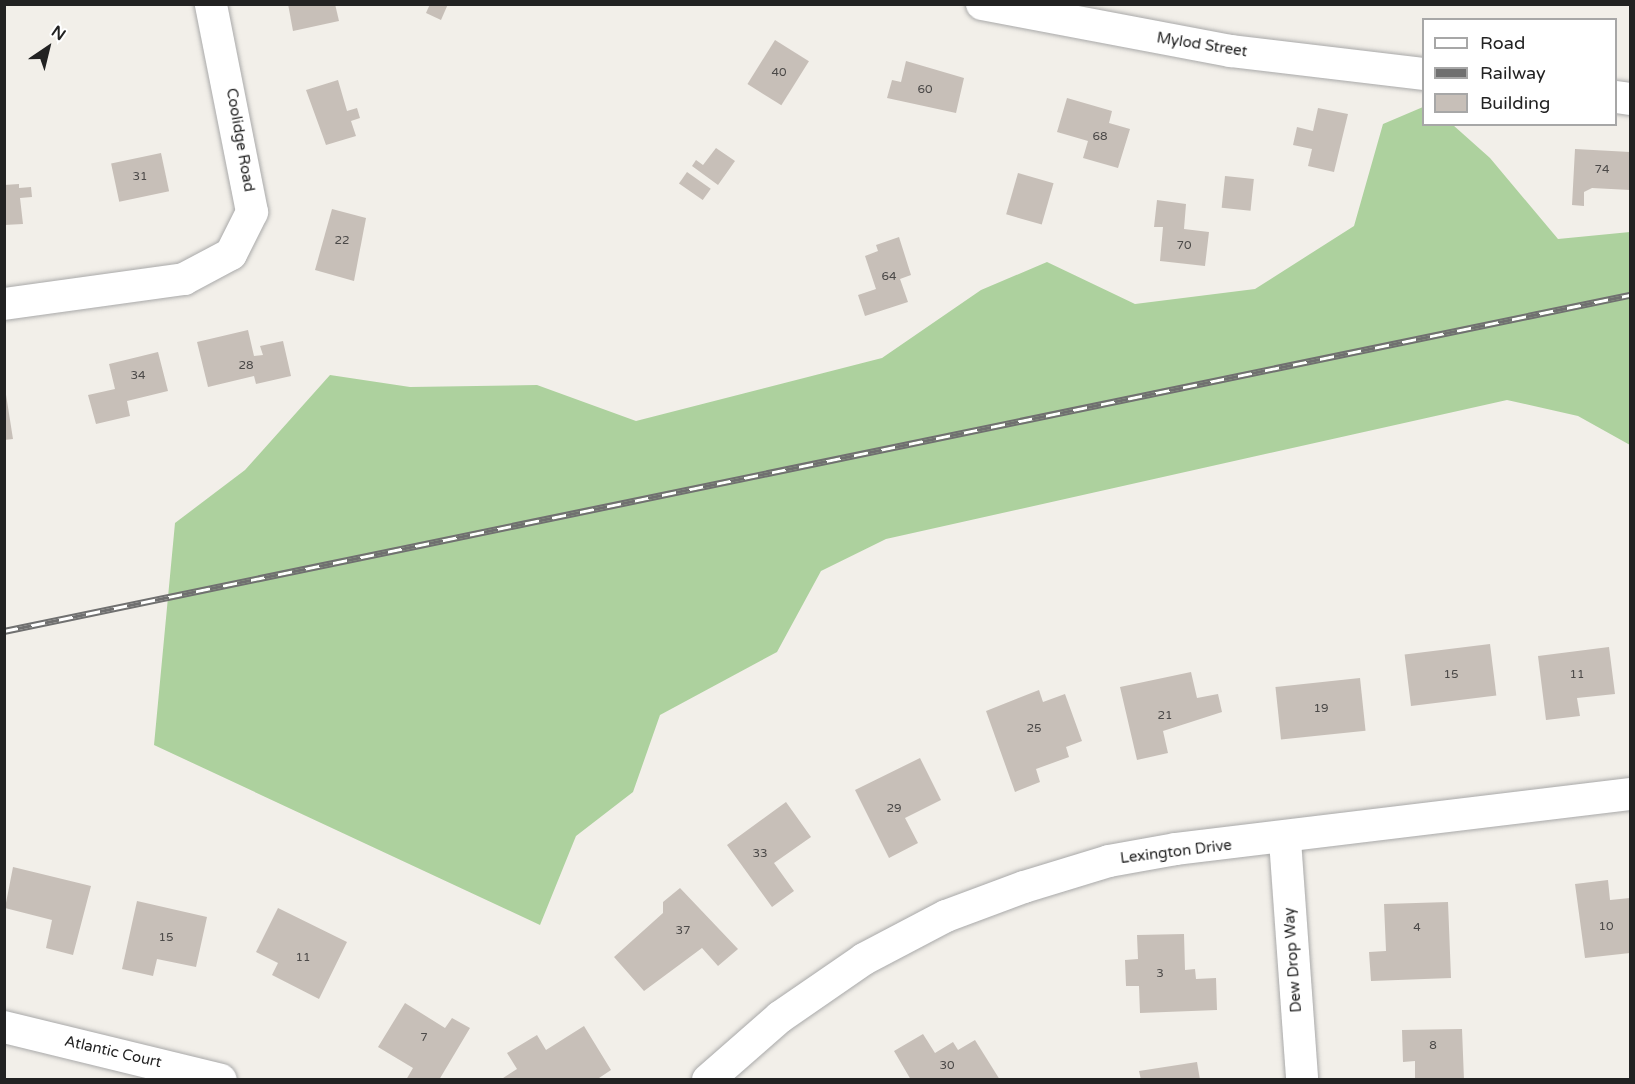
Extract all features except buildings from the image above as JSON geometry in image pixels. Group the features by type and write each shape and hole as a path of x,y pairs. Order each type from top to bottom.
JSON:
{"street":[{"name":"Coolidge Road","path":"4,304 184,279 231,254 252,212 211,4"},
{"name":"Mylod Street","path":"982,4 1231,51 1422,74"},
{"name":"Lexington Drive","path":"708,1080 789,1010 864,959 946,916 1109,861 1630,794"},
{"name":"Dew Drop Way","path":"1285,840 1302,1080"},
{"name":"Atlantic Court","path":"4,1027 221,1080"}],"green space":[{"path":"1422,107 1422,126 1454,126 1490,158 1558,239 1630,232 1630,445 1578,416 1507,400 886,539 821,571 777,652 660,715 633,792 576,836 540,925 154,745 175,523 245,470 330,375 410,387 537,385 636,421 882,358 981,290 1047,262 1135,304 1255,289 1354,226 1383,124"}],"railway":[{"path":"4,631 1630,295"}]}
